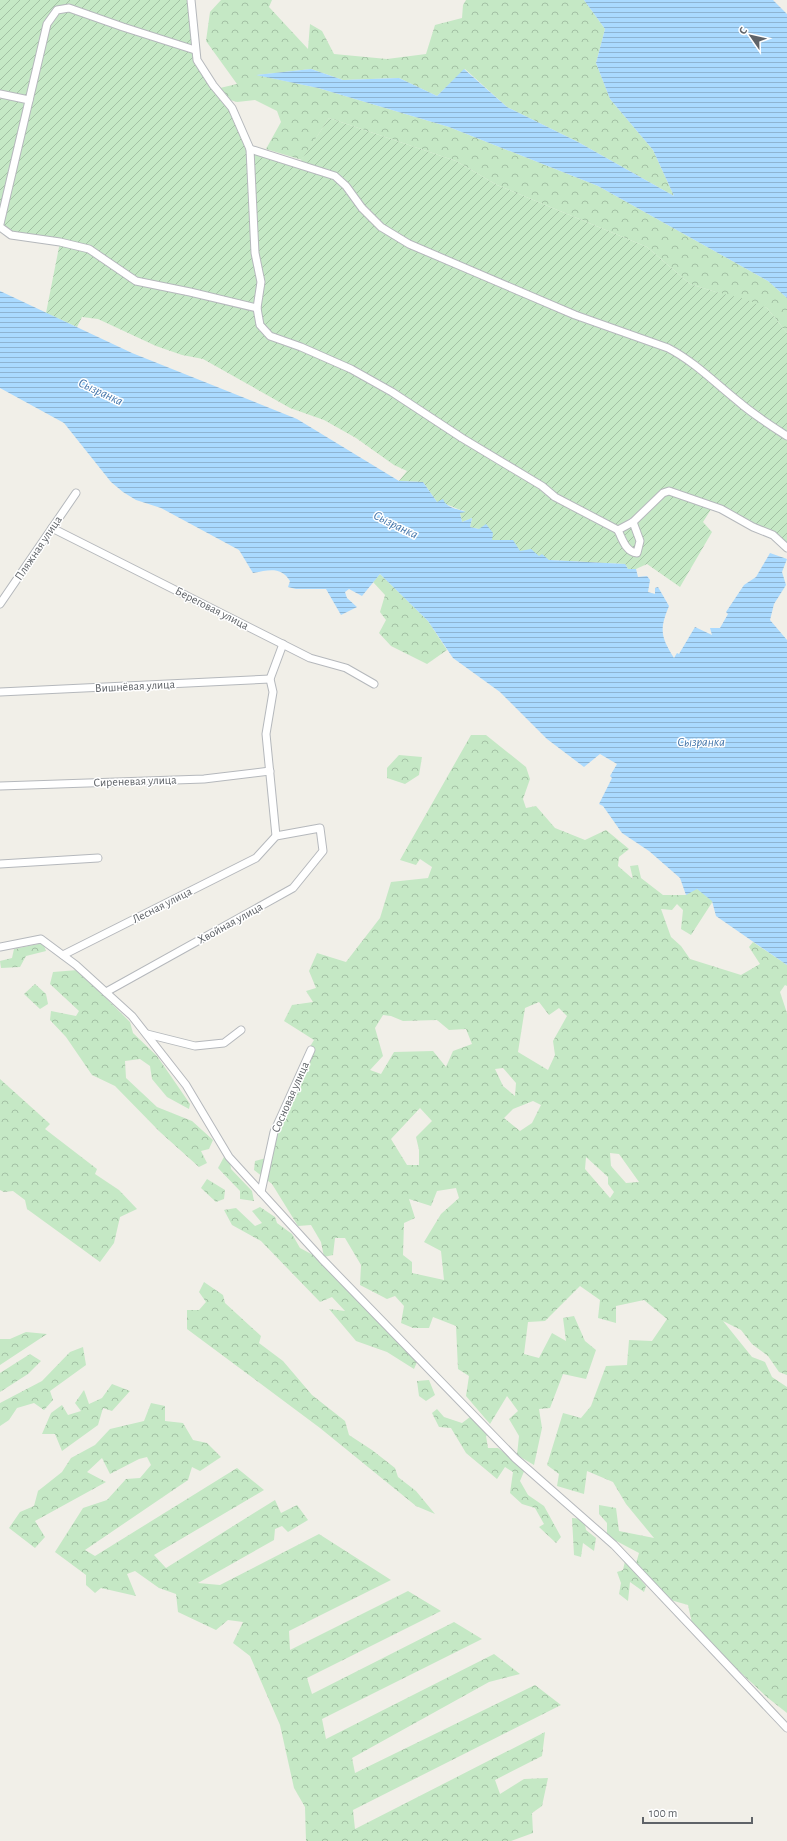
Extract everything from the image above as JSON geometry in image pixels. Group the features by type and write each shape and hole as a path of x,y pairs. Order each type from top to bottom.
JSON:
{"street":[{"path":"191,0 197,60 213,85 232,108 250,149 254,253 261,282 257,308 260,325 270,336 301,347 344,366 392,392 462,438 542,486 555,497 618,530 627,548 632,552 637,553 640,541 633,522"},
{"path":"0,224 48,24 57,10 69,8 195,50"},
{"path":"0,94 29,100"},
{"path":"250,149 335,176 346,186 362,208 381,227 409,244 449,262 520,290 575,315 668,348 680,354 711,377 759,418 787,436"},
{"path":"0,227 11,235 60,242 89,249 136,281 257,308"},
{"path":"618,530 633,522 663,493 669,492 721,509 753,527 773,535 787,548"},
{"name":"Пляжная улица","path":"0,604 76,493"},
{"name":"Береговая улица","path":"52,528 310,658 346,668 374,684"},
{"path":"276,836 266,734 273,692 270,679 283,644"},
{"name":"Вишнёвая улица","path":"0,692 270,679"},
{"name":"Сиреневая улица","path":"0,786 204,779 270,771"},
{"name":"Хвойная улица","path":"106,992 293,888 323,851 320,828 276,836"},
{"name":"Лесная улица","path":"63,955 256,858 276,836"},
{"path":"0,864 98,858"},
{"path":"0,947 41,939 63,955 132,1016 186,1085 229,1157 322,1259 509,1452 614,1545 787,1728"},
{"path":"147,1034 195,1046 224,1043 241,1030"},
{"name":"Сосновая улица","path":"261,1192 274,1132 311,1050"}],"green space":[{"path":"0,0 191,0 196,55 232,108 250,149 299,164 329,118 456,161 497,185 647,247 690,284 745,299 767,308 787,333 787,548 773,535 713,506 703,522 712,532 680,587 647,564 636,569 628,569 625,564 549,560 520,551 492,540 479,529 470,527 472,518 462,522 460,513 465,511 437,502 423,482 399,481 407,471 394,465 356,438 324,420 290,408 203,359 182,355 156,346 98,319 82,317 77,327 46,313 60,242 11,235 0,227"},
{"path":"221,0 272,0 269,7 308,49 310,24 322,31 334,54 387,59 426,54 435,25 462,18 463,5 466,0 584,0 605,29 596,63 610,99 653,150 674,196 578,142 507,107 465,69 437,96 399,78 343,80 311,69 257,75 318,88 449,127 598,186 768,281 787,298 787,333 767,308 690,284 647,247 497,185 456,161 329,118 302,160 266,149 281,122 277,111 255,100 237,102 224,98 220,88 237,84 206,41 210,12"},
{"path":"380,574 428,621 447,650 427,664 391,646 379,633 386,620 380,612 385,595 373,582"},
{"path":"471,735 486,735 526,767 530,779 523,799 526,808 536,806 555,828 585,840 606,830 629,849 619,857 618,866 633,879 630,866 638,865 641,878 663,895 686,895 696,888 713,901 691,935 681,929 683,910 677,904 672,910 661,909 671,937 681,946 690,959 741,975 760,964 749,947 753,942 787,965 787,986 785,985 780,992 787,1013 787,1375 779,1372 768,1356 752,1344 741,1330 723,1321 752,1357 765,1362 772,1377 787,1387 787,1713 768,1698 693,1628 688,1605 667,1599 635,1567 639,1553 607,1536 607,1523 599,1514 599,1505 616,1508 619,1531 654,1538 626,1504 613,1482 587,1471 584,1494 557,1486 559,1474 547,1465 563,1413 581,1418 591,1406 606,1366 627,1365 629,1340 652,1341 667,1319 644,1300 616,1306 616,1323 598,1318 600,1300 580,1286 545,1321 528,1322 524,1354 539,1358 552,1333 566,1341 563,1318 574,1316 585,1341 596,1350 586,1379 563,1374 550,1408 539,1409 542,1428 534,1465 517,1455 519,1436 509,1419 518,1411 507,1396 490,1424 466,1396 469,1376 458,1369 456,1326 433,1317 429,1328 413,1328 401,1323 404,1306 395,1296 387,1299 360,1285 361,1265 345,1238 335,1238 333,1255 324,1257 321,1242 311,1225 298,1226 272,1184 254,1170 255,1161 270,1157 303,1058 314,1040 284,1021 292,1005 313,1002 306,991 316,988 309,971 317,953 346,962 380,918 391,882 428,878 432,867 420,859 416,865 400,860","holes":["539,1002 549,1015 559,1008 567,1016 553,1041 555,1055 548,1070 518,1052 525,1008","383,1015 391,1016 403,1021 437,1020 449,1030 466,1029 472,1044 453,1051 446,1067 433,1051 394,1052 381,1074 370,1070 383,1056 375,1028","503,1068 516,1083 515,1096 503,1086 495,1069","533,1101 541,1105 532,1123 520,1131 504,1118 513,1109","420,1108 432,1121 416,1137 419,1150 419,1165 407,1165 391,1139","610,1153 619,1154 639,1182 626,1183 611,1166","586,1157 608,1177 608,1184 614,1192 610,1198 585,1169","456,1188 459,1198 441,1214 424,1242 441,1251 444,1280 412,1273 412,1262 403,1255 404,1223 415,1218 409,1199 431,1206 437,1191"]},
{"path":"399,755 422,757 419,775 405,784 387,778 387,768"},
{"path":"43,943 46,951 26,956 20,967 1,968 0,961 12,958 14,949"},
{"path":"78,970 130,1022 133,1033 157,1056 190,1104 189,1109 167,1097 152,1079 150,1066 140,1059 125,1061 126,1078 157,1107 192,1121 213,1140 209,1149 201,1151 207,1163 199,1167 160,1132 115,1086 92,1075 66,1037 50,1020 51,1011 76,1016 79,1011 50,984 53,972"},
{"path":"35,984 46,994 48,1004 40,1009 24,994"},
{"path":"0,1079 50,1124 45,1129 97,1169 95,1174 119,1190 137,1209 120,1217 114,1243 100,1262 27,1209 25,1200 13,1191 4,1192 0,1190"},
{"path":"224,1157 230,1161 231,1169 252,1191 254,1201 240,1199 240,1191 218,1168"},
{"path":"207,1179 225,1190 224,1199 216,1202 201,1188"},
{"path":"260,1207 275,1217 277,1223 292,1234 300,1248 315,1256 417,1362 414,1369 387,1352 356,1341 329,1309 345,1311 332,1297 320,1302 261,1241 232,1225 224,1210 236,1208 255,1226 262,1223 252,1211"},
{"path":"204,1282 223,1295 225,1303 261,1336 259,1343 283,1361 312,1395 345,1421 349,1435 372,1450 395,1468 398,1477 416,1491 435,1514 416,1506 320,1428 187,1329 187,1310 199,1310 206,1302 199,1292"},
{"path":"26,1332 47,1334 0,1365 0,1339 10,1339"},
{"path":"83,1347 86,1365 50,1391 53,1400 44,1410 34,1403 17,1408 9,1420 0,1426 0,1403 42,1381 70,1352"},
{"path":"30,1354 41,1361 28,1374 0,1392 0,1373"},
{"path":"429,1380 435,1395 426,1401 419,1396 417,1381"},
{"path":"112,1384 130,1391 112,1411 103,1408 98,1425 62,1451 55,1434 42,1434 51,1413 62,1405 68,1415 81,1411 75,1403 84,1390 89,1404 102,1398"},
{"path":"151,1403 165,1406 165,1421 183,1423 193,1440 207,1443 221,1457 200,1471 192,1467 188,1480 85,1550 95,1556 237,1468 264,1490 154,1555 166,1568 275,1500 281,1513 297,1505 308,1520 288,1532 282,1526 275,1529 274,1540 198,1583 220,1585 319,1534 391,1580 289,1631 290,1650 408,1591 441,1611 307,1678 312,1694 454,1622 482,1639 322,1719 326,1739 494,1654 520,1674 489,1682 352,1758 355,1773 535,1685 561,1705 353,1810 355,1829 545,1732 542,1756 495,1780 500,1794 524,1779 548,1778 542,1806 532,1813 533,1833 511,1841 306,1841 305,1807 294,1788 280,1725 250,1656 233,1643 243,1622 228,1620 216,1630 178,1612 176,1594 159,1588 135,1571 127,1574 136,1596 101,1588 95,1593 86,1585 86,1575 55,1552 83,1508 107,1500 126,1479 140,1478 151,1465 147,1457 139,1459 110,1474 102,1458 87,1472 106,1482 35,1521 45,1537 35,1548 9,1528 20,1512 34,1506 38,1491 62,1472 71,1458 95,1445 110,1429 144,1421"},
{"path":"437,1409 444,1417 462,1423 470,1417 492,1433 486,1436 488,1448 498,1448 525,1469 520,1481 528,1495 544,1506 561,1537 556,1543 539,1527 544,1524 535,1508 522,1504 510,1493 513,1472 505,1467 497,1479 466,1453 451,1428 439,1427 432,1413"},
{"path":"572,1518 584,1519 586,1530 596,1538 594,1551 583,1543 581,1557 574,1555"},
{"path":"625,1561 646,1586 644,1592 630,1582 628,1601 619,1594 621,1583 617,1572 623,1570"}],"water":[{"path":"584,0 773,0 787,14 787,298 768,281 598,186 449,127 318,88 256,75 311,69 343,80 399,78 437,96 464,69 507,107 578,142 674,196 653,150 610,99 596,63 605,29"},
{"name":"Сызранка","path":"0,291 132,353 297,419 399,481 423,482 437,502 443,499 449,506 466,512 460,513 462,522 472,518 470,527 479,529 486,524 493,533 492,540 513,540 520,551 531,549 539,556 542,554 549,560 625,564 628,569 636,569 638,577 647,576 650,580 648,592 655,594 655,588 658,587 669,606 664,621 663,633 666,644 674,658 677,653 679,654 695,627 712,635 710,628 720,628 728,614 726,612 744,585 756,577 770,553 787,559 782,572 786,585 774,604 770,620 787,640 787,965 716,916 712,901 697,889 686,895 680,878 649,851 622,833 603,806 599,804 612,778 610,776 617,764 600,754 584,767 547,739 500,692 453,658 428,621 380,574 362,596 349,589 345,592 347,598 357,607 341,615 326,589 296,589 288,587 290,581 286,576 283,573 274,570 253,573 239,550 161,508 136,500 123,492 111,482 64,423 0,388"}]}
